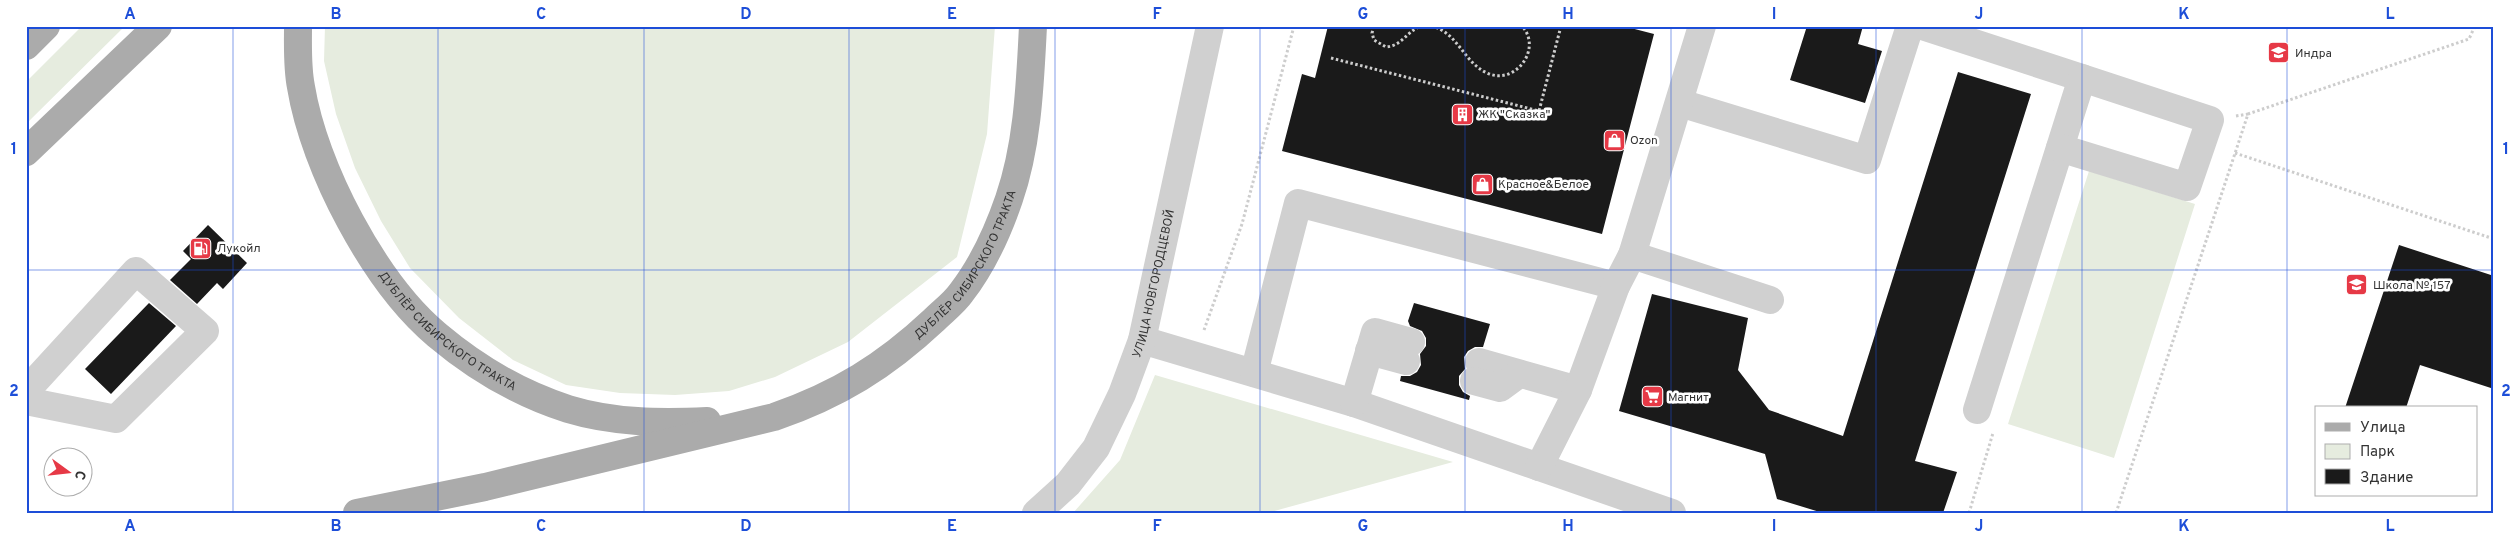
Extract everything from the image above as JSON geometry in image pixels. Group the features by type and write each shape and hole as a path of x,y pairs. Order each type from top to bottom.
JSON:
{"main road":[{"path":"26,152 158,26"},
{"name":"ДУБЛЁР СИБИРСКОГО ТРАКТА","path":"298,26 301,87 311,129 331,184 359,236 399,295 436,334 488,372 532,395 568,409 597,416 668,422 774,417"},
{"name":"ДУБЛЁР СИБИРСКОГО ТРАКТА","path":"357,513 485,487 774,417 814,404 851,383 903,349 961,294 993,239 1010,197 1019,159 1030,94 1033,26"}],"street":[{"name":"УЛИЦА НОВГОРОДЦЕВОЙ","path":"1036,513 1068,484 1096,448 1122,394 1142,340 1210,26"},
{"path":"1540,467 1578,390 1616,286 1632,255 1702,26"},
{"path":"1680,103 1867,160 1910,26"},
{"path":"1922,26 2210,120 2188,187 2060,148"},
{"path":"1977,410 2082,78"},
{"path":"1254,373 1298,204 1616,286"},
{"path":"1632,255 1770,300"},
{"path":"26,391 136,271 205,331 116,419 26,401"},
{"path":"1354,403 1375,332 1408,351"},
{"path":"1142,340 1354,403 1672,513"},
{"path":"1476,372 1520,374 1578,390"}],"path":[{"path":"1202,334 1242,224 1294,26"},
{"path":"1374,26 1372,33 1374,40 1386,47 1397,44 1408,33 1421,26"},
{"path":"1431,26 1447,33 1476,66 1489,74 1498,76 1513,73 1525,60 1529,46 1526,32 1522,26"},
{"path":"1331,58 1539,111 1561,26"},
{"path":"2116,513 2248,114 2468,39 2475,26"},
{"path":"2235,153 2494,239"},
{"path":"1969,513 1994,428 1977,410"}],"green space":[{"path":"82,26 125,26 26,124 26,82"},
{"path":"325,26 995,26 987,134 957,257 848,342 775,377 729,391 675,395 620,393 566,385 513,360 459,318 410,268 381,221 355,168 336,114 324,61"},
{"path":"2089,171 2195,204 2114,458 2008,424"},
{"path":"1155,375 1453,462 1267,513 1073,513 1120,460"}],"building":[{"name":"ЖК \"Сказка\"","path":"1328,26 1623,26 1654,34 1602,234 1282,151 1302,74 1315,78"},
{"path":"1807,26 1863,26 1858,44 1882,51 1865,103 1790,80"},
{"path":"1958,72 2031,94 1915,461 1957,472 1943,513 1823,513 1777,499 1765,454 1619,411 1652,294 1748,318 1738,370 1769,410 1843,436"},
{"path":"208,225 247,263 223,289 217,283 197,304 170,280 191,259 183,251"},
{"path":"2399,245 2494,276 2494,389 2420,365 2407,406 2346,406"},
{"path":"149,303 176,326 111,394 85,369"},
{"path":"1414,303 1490,324 1483,347 1475,347 1468,351 1464,357 1465,369 1459,376 1459,385 1463,392 1470,396 1469,400 1400,381 1401,376 1410,376 1417,372 1421,365 1420,354 1426,346 1426,338 1422,331 1410,326 1408,321"}],"place":[{"name":"Индра","path":"2279,53"},
{"name":"ЖК \"Сказка\"","path":"1462,114"},
{"name":"Ozon","path":"1614,140"},
{"name":"Красное&Белое","path":"1482,184"},
{"name":"Лукойл","path":"201,248"},
{"name":"Школа № 157","path":"2357,285"},
{"name":"Магнит","path":"1652,397"}]}
